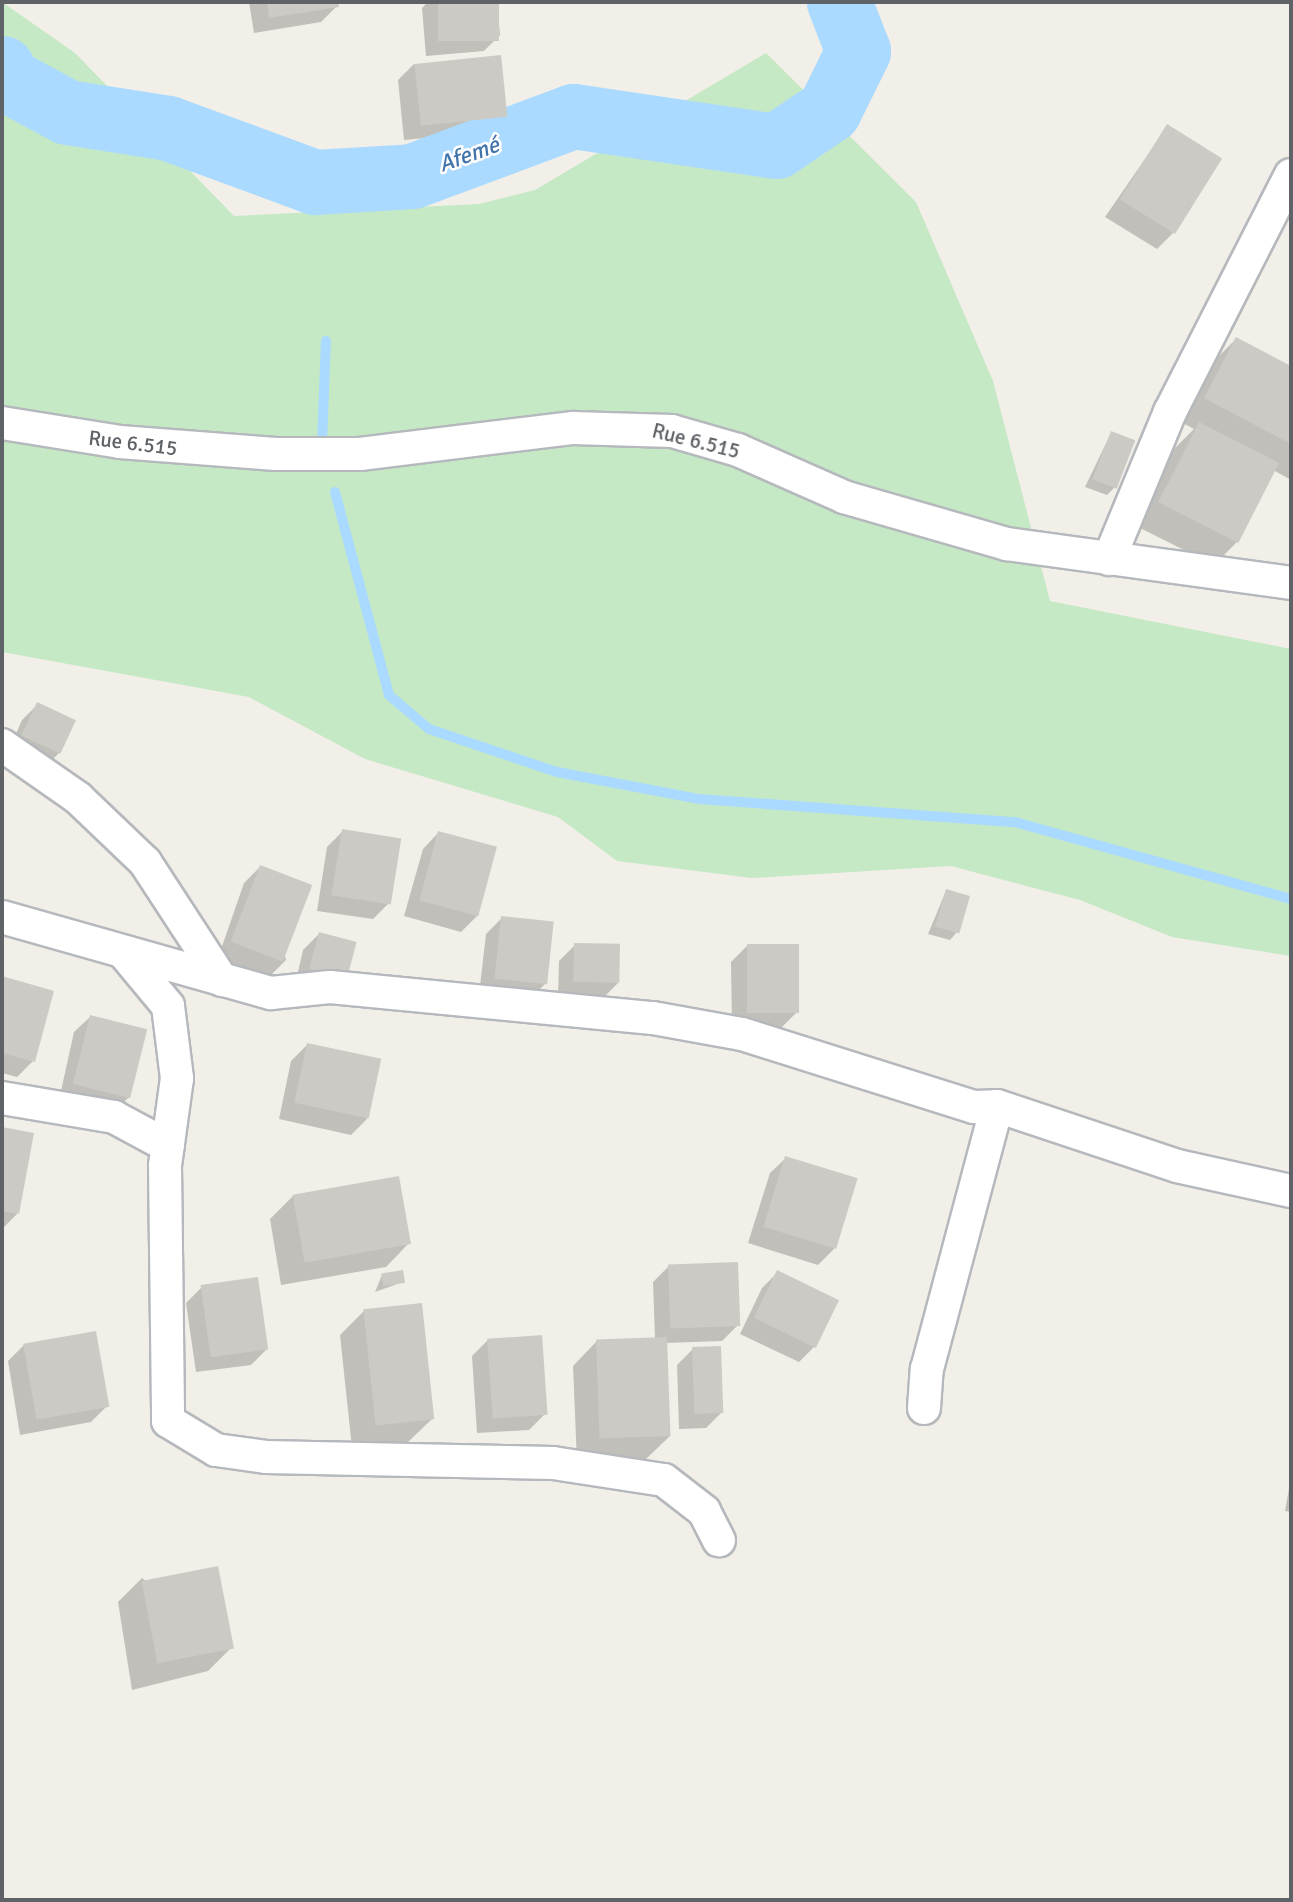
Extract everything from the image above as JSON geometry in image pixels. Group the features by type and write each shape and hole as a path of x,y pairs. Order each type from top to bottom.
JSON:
{"street":[{"path":"1110,559 1170,412 1291,175"},
{"name":"Rue 6.515","path":"2,423 132,444 276,454 360,454 573,428 672,431 939,528 1110,559 1291,583"},
{"path":"2,745 78,798 145,862 222,979"},
{"path":"2,917 271,993 330,987 430,1002 653,1018 742,1034 974,1107 997,1106 1177,1166 1291,1191"},
{"path":"124,953 168,1006 177,1078 168,1146 168,1421 216,1450 267,1457 553,1463 664,1480 704,1511 719,1540"},
{"path":"2,1098 114,1116 168,1146"},
{"path":"924,1408 928,1369 997,1106"}],"green space":[{"path":"2,2 75,53 234,216 479,204 535,190 766,53 916,202 993,381 1050,601 1291,649 1291,956 1172,937 1080,900 951,866 752,878 617,861 558,817 365,759 249,697 2,652"}],"building":[{"path":"267,2 338,2 339,7 269,18"},
{"path":"438,2 499,2 499,41 438,41"},
{"path":"501,55 507,117 421,126 414,64"},
{"path":"1167,124 1222,158 1175,234 1120,199"},
{"path":"1236,337 1291,366 1291,444 1204,398"},
{"path":"1199,422 1279,463 1238,543 1158,502"},
{"path":"1111,431 1135,440 1117,489 1092,480"},
{"path":"37,702 76,720 60,754 21,736"},
{"path":"342,829 401,838 391,905 332,895"},
{"path":"438,831 497,847 478,916 419,901"},
{"path":"260,865 312,885 283,962 231,942"},
{"path":"946,889 970,896 959,933 935,926"},
{"path":"501,916 554,922 547,984 494,979"},
{"path":"319,932 357,942 347,979 309,969"},
{"path":"574,943 620,944 619,983 573,982"},
{"path":"747,944 799,944 799,1013 747,1013"},
{"path":"2,976 54,991 35,1062 2,1053"},
{"path":"90,1015 147,1029 130,1098 73,1084"},
{"path":"307,1043 381,1059 369,1118 294,1103"},
{"path":"2,1127 34,1133 19,1214 2,1211"},
{"path":"785,1156 858,1178 836,1249 763,1227"},
{"path":"399,1176 411,1244 305,1263 293,1195"},
{"path":"738,1262 740,1326 670,1328 668,1264"},
{"path":"403,1270 405,1283 383,1286 381,1273"},
{"path":"777,1270 839,1300 816,1348 754,1318"},
{"path":"258,1277 268,1349 211,1357 201,1285"},
{"path":"422,1303 434,1419 376,1426 363,1309"},
{"path":"96,1331 109,1407 36,1420 23,1344"},
{"path":"542,1335 548,1415 493,1419 487,1339"},
{"path":"667,1337 670,1436 599,1438 596,1339"},
{"path":"721,1346 723,1413 694,1414 692,1347"},
{"path":"218,1566 234,1648 157,1663 141,1581"}],"waterway":[{"name":"Afemé","path":"2,68 6,79 67,112 168,128 315,182 412,176 573,116 776,146 829,110 858,51 839,2"},
{"path":"322,443 326,341"},
{"path":"335,492 389,695 429,729 557,772 699,799 1015,822 1291,899"}]}
